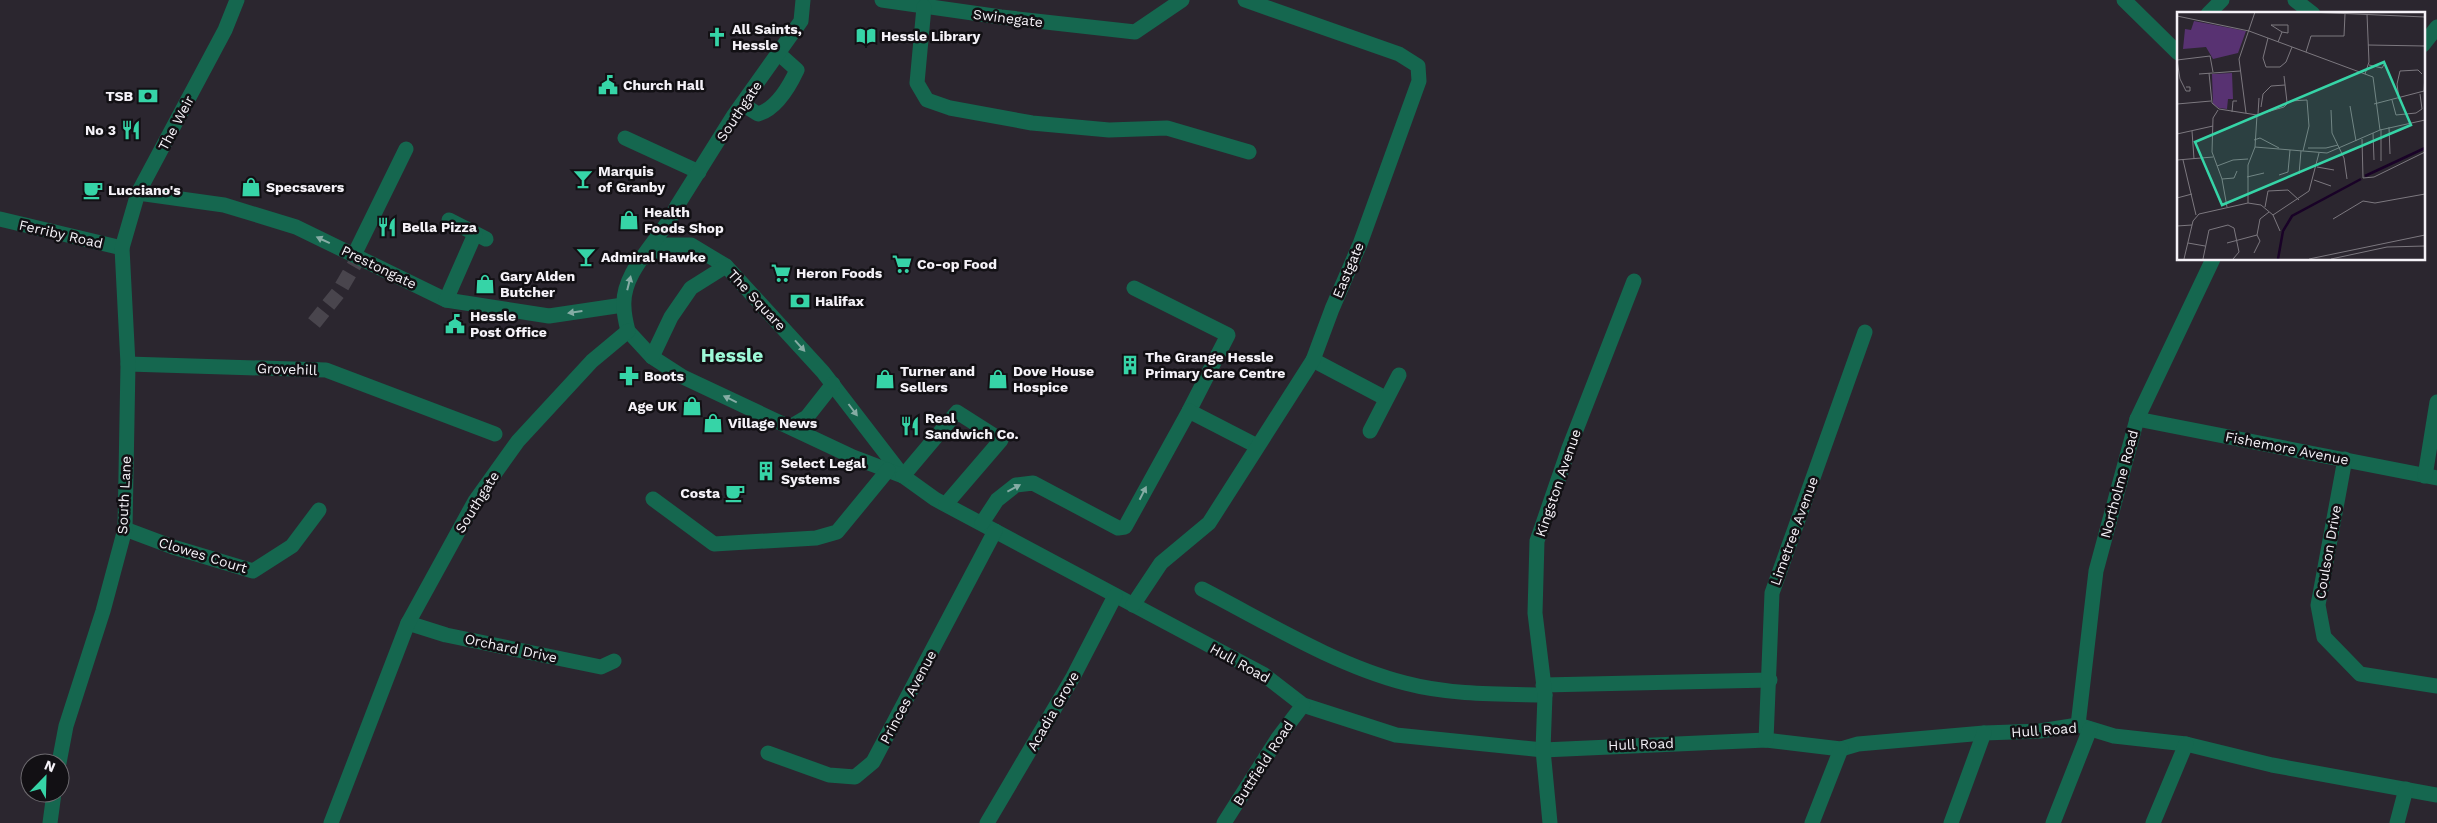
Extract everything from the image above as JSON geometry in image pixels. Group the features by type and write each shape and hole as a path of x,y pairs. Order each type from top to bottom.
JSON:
{"street":[{"name":"The Weir","path":"122,248 138,192 191,96 225,30 237,0"},
{"name":"Southgate","path":"331,823 408,623 475,501 518,441 592,360 628,330 623,306 631,273 670,221 677,206 742,104 802,21 803,0"},
{"name":"Swinegate","path":"882,0 924,7 1135,32 1182,0"},
{"name":"Eastgate","path":"1133,605 1161,563 1208,523 1313,360 1332,309 1360,244 1419,81 1418,66 1391,51 1245,0"},
{"path":"2124,0 2177,49"},
{"path":"2210,12 2222,0"},
{"path":"2295,0 2310,12"},
{"path":"924,7 917,83 927,100 950,108 1032,123 1109,130 1167,128 1249,152"},
{"path":"2424,45 2437,27"},
{"path":"742,104 758,114 767,112 792,81 797,70 778,53"},
{"path":"626,138 699,172"},
{"path":"354,255 406,149"},
{"name":"Prestongate","path":"138,192 224,205 296,227 446,300 549,316 623,306"},
{"name":"Ferriby Road","path":"0,219 122,248"},
{"path":"446,300 480,236 449,220"},
{"path":"670,221 691,245"},
{"path":"639,262 666,245 691,245"},
{"name":"The Square","path":"691,245 726,266 833,384 903,476"},
{"name":"South Lane","path":"61,753 66,726 103,611 125,529 128,364 122,248"},
{"name":"Northolme Road","path":"2053,823 2084,727 2096,571 2136,419 2213,260"},
{"path":"652,357 671,317 691,288 726,266"},
{"name":"Kingston Avenue","path":"1550,823 1543,750 1544,690 1535,613 1537,541 1569,448 1634,281"},
{"path":"982,523 997,500 1016,485 1033,483 1118,528 1125,527 1189,411 1228,335 1134,288"},
{"path":"628,330 652,357 683,377 854,457 903,476 957,412 1001,440 946,504"},
{"name":"Limetree Avenue","path":"1766,740 1770,680 1772,593 1865,332"},
{"path":"1313,360 1385,398"},
{"name":"Grovehill","path":"128,364 326,370 495,434"},
{"path":"1370,431 1398,375"},
{"path":"790,427 807,417 833,384"},
{"path":"2431,477 2437,402"},
{"path":"1189,411 1257,446"},
{"name":"Fishemore Avenue","path":"2136,419 2431,477"},
{"name":"Coulson Drive","path":"2344,459 2318,605 2324,637 2360,674 2437,686"},
{"path":"653,499 714,544 816,538 837,532 888,470"},
{"name":"Hull Road","path":"903,476 946,504 1263,674 1303,705 1396,735 1543,750 1766,740 1841,749 1858,744 1984,733 2084,727 2114,736 2186,744 2272,765 2437,795"},
{"name":"Clowes Court","path":"125,529 173,547 253,572 292,546 319,510"},
{"name":"Princes Avenue","path":"768,753 829,776 855,777 873,762 995,530"},
{"path":"1202,589 1339,660 1405,683 1472,694 1770,680"},
{"name":"Acadia Grove","path":"987,823 1073,677 1115,596"},
{"name":"Orchard Drive","path":"408,623 446,635 601,666 614,661"},
{"name":"Buttfield Road","path":"1224,823 1278,738 1303,705"},
{"path":"1951,823 1984,733"},
{"path":"2154,823 2186,744"},
{"path":"1812,823 1841,749"},
{"path":"2397,823 2406,789"},
{"path":"50,823 53,803"}],"tunnel":[{"path":"314,323 338,293 359,257"}],"place":[{"name":"Hessle Library","path":"866,36"},
{"name":"All Saints, Hessle","path":"717,37"},
{"name":"Church Hall","path":"608,85"},
{"name":"TSB","path":"148,96"},
{"name":"No 3","path":"131,130"},
{"name":"Marquis of Granby","path":"583,179"},
{"name":"Specsavers","path":"251,187"},
{"name":"Lucciano's","path":"93,190"},
{"name":"Health Foods Shop","path":"629,220"},
{"name":"Bella Pizza","path":"387,227"},
{"name":"Admiral Hawke","path":"586,257"},
{"name":"Co-op Food","path":"902,264"},
{"name":"Heron Foods","path":"781,273"},
{"name":"Gary Alden Butcher","path":"485,284"},
{"name":"Halifax","path":"800,301"},
{"name":"Hessle Post Office","path":"455,324"},
{"name":"The Grange Hessle Primary Care Centre","path":"1130,365"},
{"name":"Boots","path":"629,376"},
{"name":"Turner and Sellers","path":"885,379"},
{"name":"Dove House Hospice","path":"998,379"},
{"name":"Age UK","path":"692,406"},
{"name":"Village News","path":"713,423"},
{"name":"Real Sandwich Co.","path":"910,426"},
{"name":"Select Legal Systems","path":"766,471"},
{"name":"Costa","path":"735,493"}],"district":[{"name":"Hessle","path":"732,355"}]}
